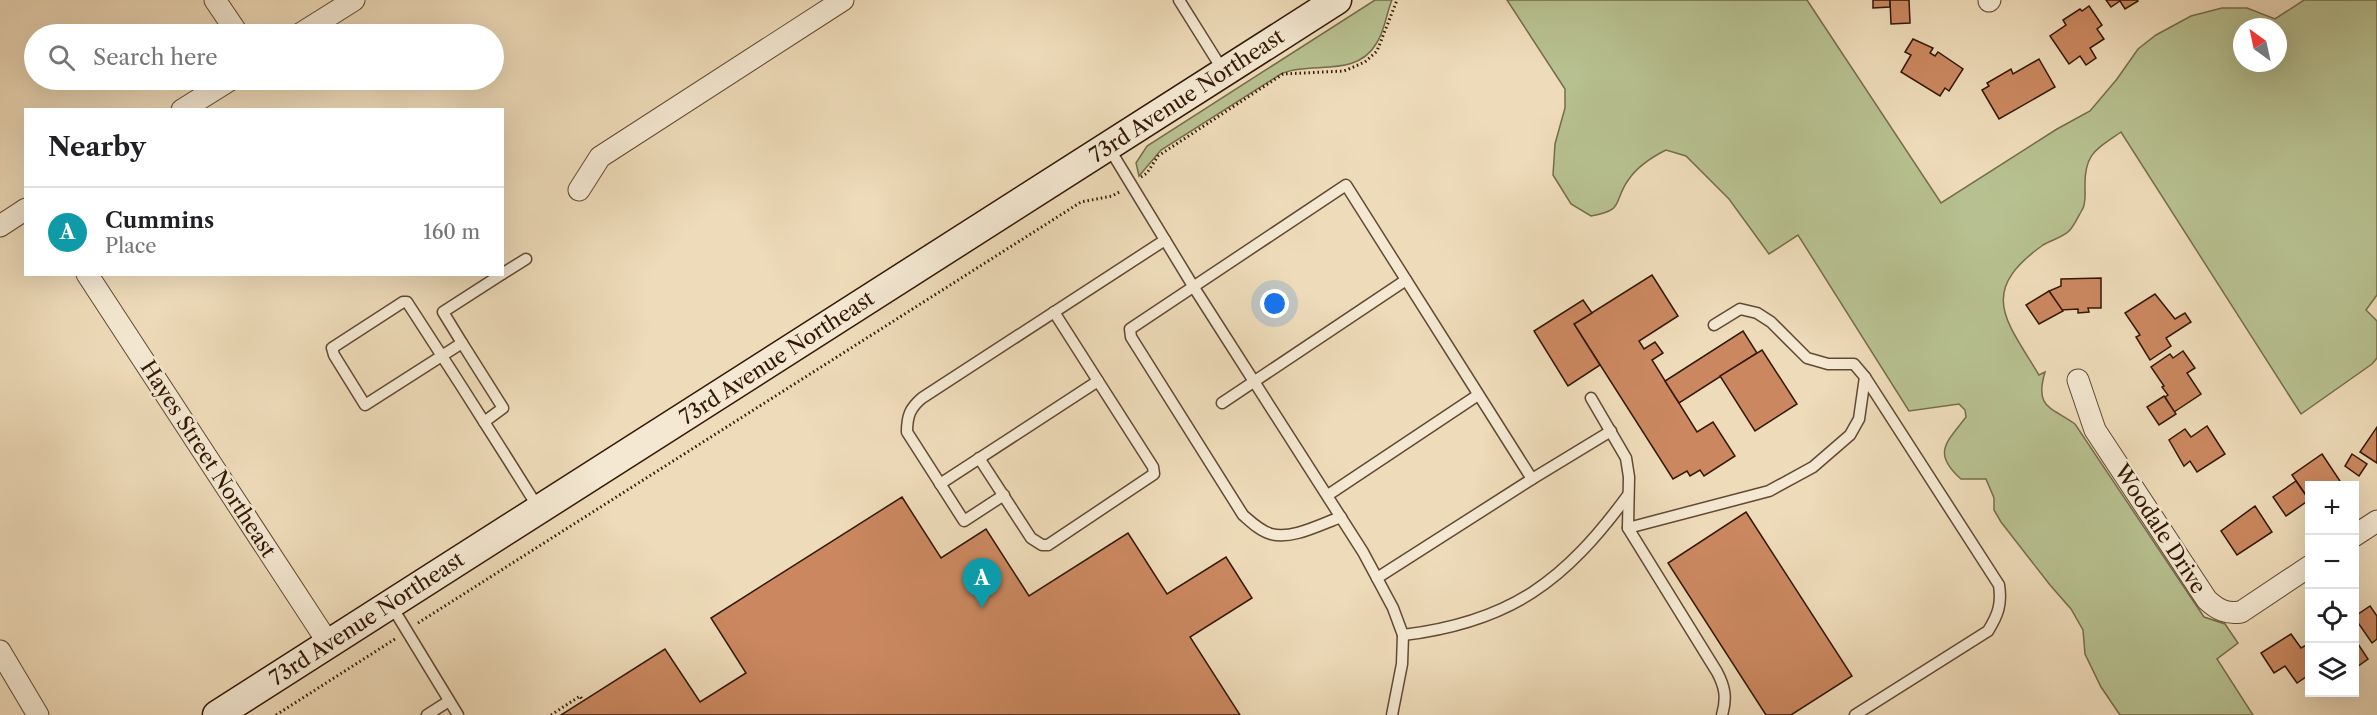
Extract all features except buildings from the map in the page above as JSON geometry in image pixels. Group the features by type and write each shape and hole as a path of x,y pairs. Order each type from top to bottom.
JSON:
{"street":[{"path":"215,0 231,24"},
{"path":"316,24 354,0"},
{"path":"579,190 600,157 843,0"},
{"name":"73rd Avenue Northeast","path":"217,715 1337,0"},
{"path":"185,108 214,90"},
{"path":"0,226 24,210"},
{"name":"Hayes Street Northeast","path":"88,276 329,644"},
{"name":"Woodale Drive","path":"2078,380 2095,430 2207,600 2216,609 2230,614 2241,612 2305,569"},
{"path":"2356,535 2377,521"},
{"path":"0,651 38,715"}],"lane":[{"path":"1179,0 1224,72"},
{"path":"1109,147 1192,286 1341,516 1393,608 1403,635 1402,664 1392,715"},
{"path":"1341,516 1290,535 1271,534 1256,526 1243,515 1131,337 1130,329 1346,185 1532,479"},
{"path":"1004,495 964,521 907,432 907,419 912,407 922,398 1165,240"},
{"path":"504,273 526,259"},
{"path":"484,422 503,408 443,312 499,276"},
{"path":"1222,403 1406,280"},
{"path":"462,344 442,356 365,405 332,348 403,302 407,302 442,356 540,509"},
{"path":"1714,325 1740,309 1757,313 1771,322 1807,358 1828,364 1854,364 1865,377 1987,562 1999,585 2001,600 1997,616 1988,631 1855,715"},
{"path":"979,458 1032,538 1042,545 1048,544 1155,474 1153,467 1054,312"},
{"path":"1628,528 1768,490 1813,467 1850,435 1859,419 1865,377"},
{"path":"940,484 1098,381"},
{"path":"1328,495 1478,395"},
{"path":"1592,398 1626,458 1629,494 1628,528 1717,672 1724,687 1725,704 1722,715"},
{"path":"1377,578 1611,430"},
{"path":"1403,635 1442,631 1476,620 1510,606 1537,590 1563,570 1593,540 1629,494"},
{"path":"391,604 458,715"},
{"path":"427,715 449,701"}],"path":[{"path":"276,715 1081,202 1112,196 1132,184 1147,173 1158,156 1283,74 1344,71 1365,62 1377,51 1397,0"},
{"path":"551,715 580,696 583,701"}],"green space":[{"path":"1375,0 1392,0 1381,34 1367,55 1345,65 1293,70 1281,74 1161,150 1139,176 1136,163 1147,146"},
{"path":"1507,0 1807,0 1941,203 2057,129 2090,111 2138,49 2156,35 2191,16 2222,8 2247,8 2272,18 2233,18 2233,72 2287,72 2287,18 2277,18 2304,0 2377,0 2377,295 2366,310 2377,321 2377,358 2372,364 2301,414 2121,132 2098,149 2089,160 2085,177 2084,205 2072,228 2064,235 2043,245 2023,262 2010,277 2004,292 2004,307 2016,338 2039,375 2045,372 2042,393 2047,406 2075,424 2204,617 2225,624 2238,643 2217,659 2253,715 2120,715 2101,687 2085,654 2083,630 2071,609 2001,522 1994,510 1994,498 1986,479 1961,479 1947,462 1945,448 1966,417 1965,410 1959,404 1909,411 1798,235 1769,254 1729,199 1686,156 1666,150 1646,162 1629,179 1614,208 1602,214 1591,216 1571,204 1553,175 1555,144 1565,108 1565,89"}],"place":[{"name":"Cummins","path":"982,608"}]}
